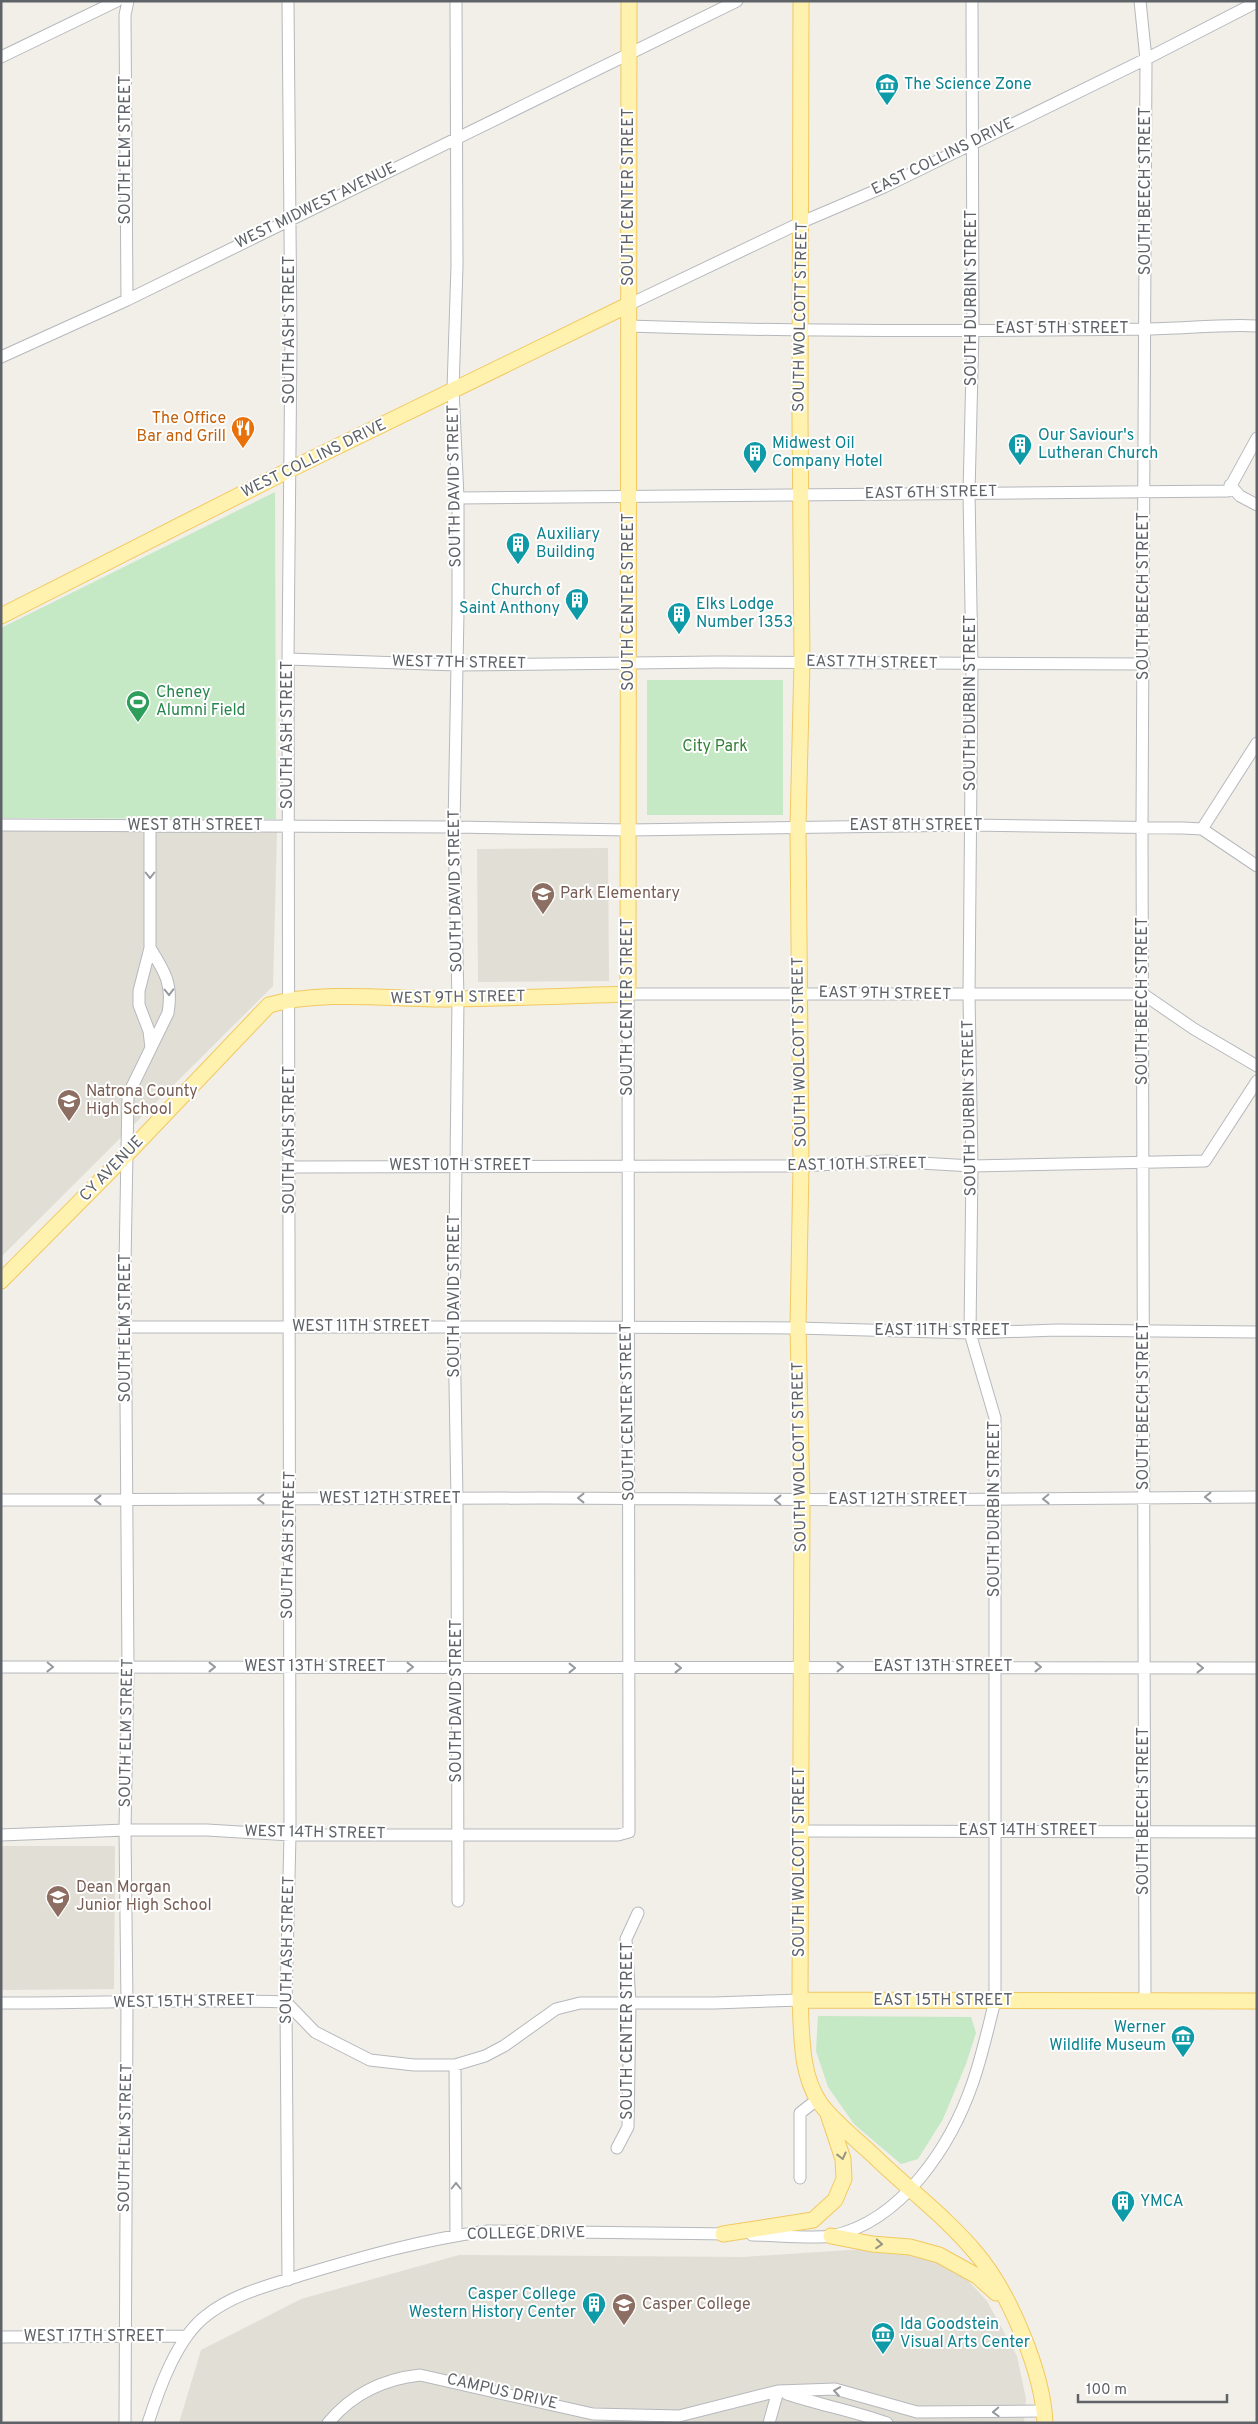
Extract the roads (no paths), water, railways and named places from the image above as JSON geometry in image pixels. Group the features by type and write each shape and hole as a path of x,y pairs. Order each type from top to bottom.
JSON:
{"main road":[{"name":"SOUTH CENTER STREET","path":"628,994 629,1"},
{"name":"SOUTH WOLCOTT STREET","path":"801,1 802,662 798,826 802,1166 798,1328 802,1500 802,1667 799,1831 800,2000 803,2057 822,2105 944,2220 977,2254 1007,2302 1033,2359 1045,2417"},
{"name":"WEST COLLINS DRIVE","path":"1,616 289,470 628,305"},
{"name":"WEST 9TH STREET","path":"289,1000 458,999 628,994"},
{"name":"CY AVENUE","path":"1,1281 127,1154 269,1005 289,1000"},
{"name":"EAST 15TH STREET","path":"800,2000 1257,2001"},
{"path":"723,2234 813,2220 835,2200 844,2179 843,2159 822,2105"},
{"path":"831,2236 872,2244 910,2247 939,2255 976,2276 1007,2302"}],"street":[{"path":"1,57 117,1"},
{"name":"SOUTH ELM STREET","path":"127,300 125,15 128,1"},
{"name":"SOUTH ASH STREET","path":"288,1 290,218 288,659 290,1167 288,1668 290,1835 286,2002 288,2280"},
{"name":"SOUTH DAVID STREET","path":"456,1 457,266 453,390 458,498 454,827 458,999 454,1327 457,1500 458,1901"},
{"name":"WEST MIDWEST AVENUE","path":"1,357 127,300 290,218 737,1"},
{"name":"SOUTH DURBIN STREET","path":"910,2190 949,2138 972,2083 995,2001 996,1418 970,1333 972,1166 969,995 972,664 969,493 972,330 972,1"},
{"name":"SOUTH BEECH STREET","path":"1140,1 1146,59 1142,827 1145,2001"},
{"name":"EAST COLLINS DRIVE","path":"628,305 802,222 884,187 1256,3"},
{"name":"EAST 5TH STREET","path":"628,326 800,330 1145,330 1226,324 1257,326"},
{"path":"1257,438 1230,485 1240,496 1257,505"},
{"name":"EAST 6TH STREET","path":"458,498 1228,491 1230,485"},
{"name":"WEST 7TH STREET","path":"288,659 457,665 629,663"},
{"name":"EAST 7TH STREET","path":"629,663 1144,664"},
{"path":"1257,743 1202,829 1257,866"},
{"name":"WEST 8TH STREET","path":"1,825 454,827 629,830"},
{"name":"EAST 8TH STREET","path":"629,830 798,826 971,825 1202,829"},
{"path":"150,826 150,948 139,991 139,1005 149,1031 151,1049"},
{"name":"SOUTH ELM STREET","path":"125,2423 124,2337 128,2003 125,1830 128,1668 125,1327 128,1095 168,1013 170,1004 167,975 150,948"},
{"name":"EAST 9TH STREET","path":"628,994 1143,994"},
{"name":"SOUTH CENTER STREET","path":"628,994 629,1166 626,1328 630,1499 628,1832"},
{"path":"1143,994 1194,1029 1257,1066"},
{"name":"EAST 10TH STREET","path":"629,1166 802,1166 886,1161 972,1166 1144,1160 1205,1160 1257,1081"},
{"name":"WEST 10TH STREET","path":"290,1167 629,1166"},
{"name":"WEST 11TH STREET","path":"125,1327 626,1328"},
{"name":"EAST 11TH STREET","path":"626,1328 798,1328 970,1333 1144,1330 1257,1332"},
{"name":"EAST 12TH STREET","path":"630,1499 996,1500 1257,1497"},
{"name":"WEST 12TH STREET","path":"1,1500 630,1499"},
{"name":"WEST 13TH STREET","path":"1,1667 629,1668"},
{"name":"EAST 13TH STREET","path":"629,1668 1257,1668"},
{"name":"WEST 14TH STREET","path":"1,1835 125,1830 207,1830 290,1835 618,1835 628,1832"},
{"name":"EAST 14TH STREET","path":"799,1831 1257,1832"},
{"name":"SOUTH CENTER STREET","path":"617,2148 628,2127 630,2003 626,1938 638,1914"},
{"name":"WEST 15TH STREET","path":"1,2003 128,2003 207,2000 286,2002"},
{"name":"EAST 15TH STREET","path":"630,2003 800,2000"},
{"path":"286,2002 315,2032 370,2060 414,2066 455,2066 485,2056 504,2046 556,2009 580,2003 630,2003"},
{"path":"455,2066 456,2235"},
{"path":"800,2178 800,2113 822,2105"},
{"name":"COLLEGE DRIVE","path":"148,2423 158,2390 186,2336 206,2315 245,2293 380,2252 456,2235 488,2231 831,2236 856,2228 886,2213 910,2190"},
{"name":"WEST 17TH STREET","path":"1,2337 186,2336"},
{"name":"CAMPUS DRIVE","path":"328,2423 337,2412 366,2390 392,2379 420,2375 593,2414 679,2416 778,2391 835,2389 917,2412 1045,2417"},
{"path":"769,2423 778,2391 818,2404 856,2412 887,2423"}],"place":[{"name":"The Science Zone","path":"887,106"},
{"name":"The Office Bar and Grill","path":"243,449"},
{"name":"Our Saviour's Lutheran Church","path":"1020,466"},
{"name":"Midwest Oil Company Hotel","path":"755,474"},
{"name":"Auxiliary Building","path":"518,565"},
{"name":"Church of Saint Anthony","path":"577,621"},
{"name":"Elks Lodge Number 1353","path":"679,635"},
{"name":"Cheney Alumni Field","path":"138,723"},
{"name":"Park Elementary","path":"543,915"},
{"name":"Natrona County High School","path":"69,1122"},
{"name":"Dean Morgan Junior High School","path":"58,1918"},
{"name":"Werner Wildlife Museum","path":"1183,2058"},
{"name":"YMCA","path":"1123,2223"},
{"name":"Casper College Western History Center","path":"594,2325"},
{"name":"Casper College","path":"624,2326"},
{"name":"Ida Goodstein Visual Arts Center","path":"883,2355"}],"park label":[{"name":"City Park","path":"715,747"}]}
